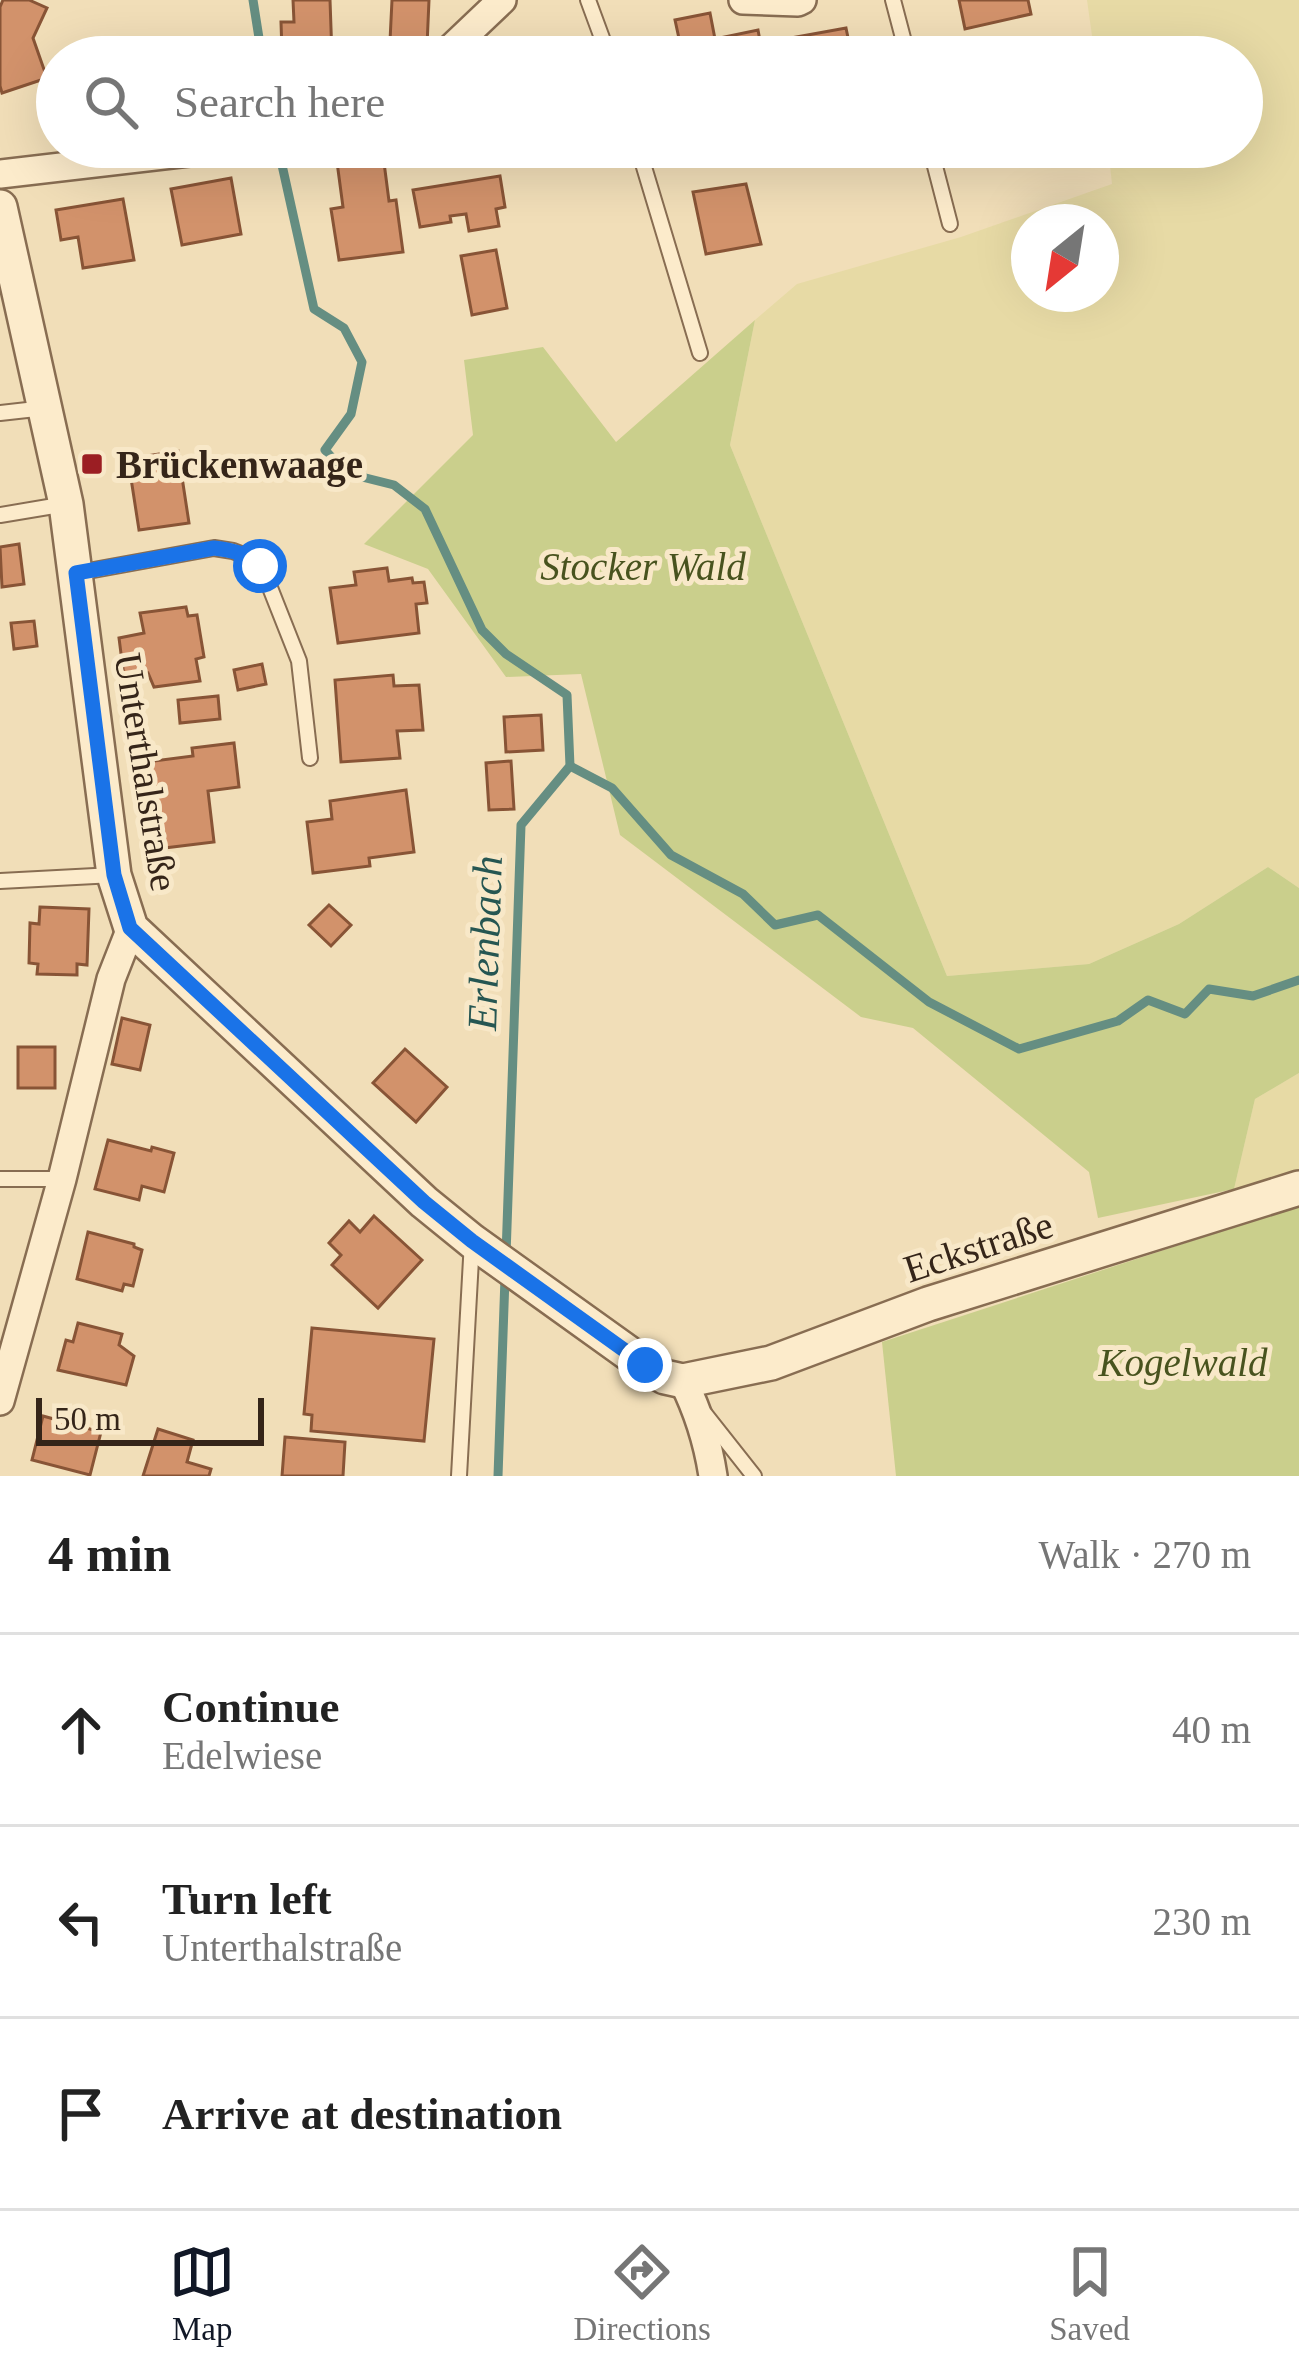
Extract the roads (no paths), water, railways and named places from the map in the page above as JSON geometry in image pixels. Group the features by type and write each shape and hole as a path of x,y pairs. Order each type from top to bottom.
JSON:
{"street":[{"path":"464,36 502,0"},
{"path":"743,0 802,0"},
{"path":"0,174 52,168"},
{"name":"Unterthalstraße","path":"0,207 66,503 114,875 130,928 424,1202 479,1247 688,1392"},
{"path":"0,1401 112,975 130,928"},
{"name":"Eckstraße","path":"688,1392 928,1304 1299,1188"},
{"path":"688,1392 713,1476"}],"lane":[{"path":"588,0 601,36"},
{"path":"893,0 902,36"},
{"path":"644,168 700,352"},
{"path":"936,168 950,224"},
{"path":"0,413 45,408"},
{"path":"0,515 66,503"},
{"path":"76,573 214,548 251,558 265,575 299,661 310,758"},
{"path":"0,881 114,875"},
{"path":"0,1179 62,1179"},
{"path":"459,1476 479,1247"},
{"path":"688,1392 754,1476"}],"waterway":[{"name":"Erlenbach","path":"253,0 259,36"},
{"name":"Erlenbach","path":"283,168 314,309 344,328 362,362 351,414 325,450 346,473 394,485 425,509 482,630 506,654 567,695 570,766 521,825 506,1255"},
{"path":"570,766 612,788 671,855 743,894 775,925 818,915 929,1002 1019,1049 1118,1021 1148,1000 1185,1014 1209,989 1253,996 1299,980"},
{"name":"Erlenbach","path":"498,1476 505,1278"}],"place":[{"name":"Brückenwaage","path":"92,464"}],"park label":[{"name":"Stocker Wald","path":"643,566"},
{"name":"Kogelwald","path":"1183,1362"}]}
